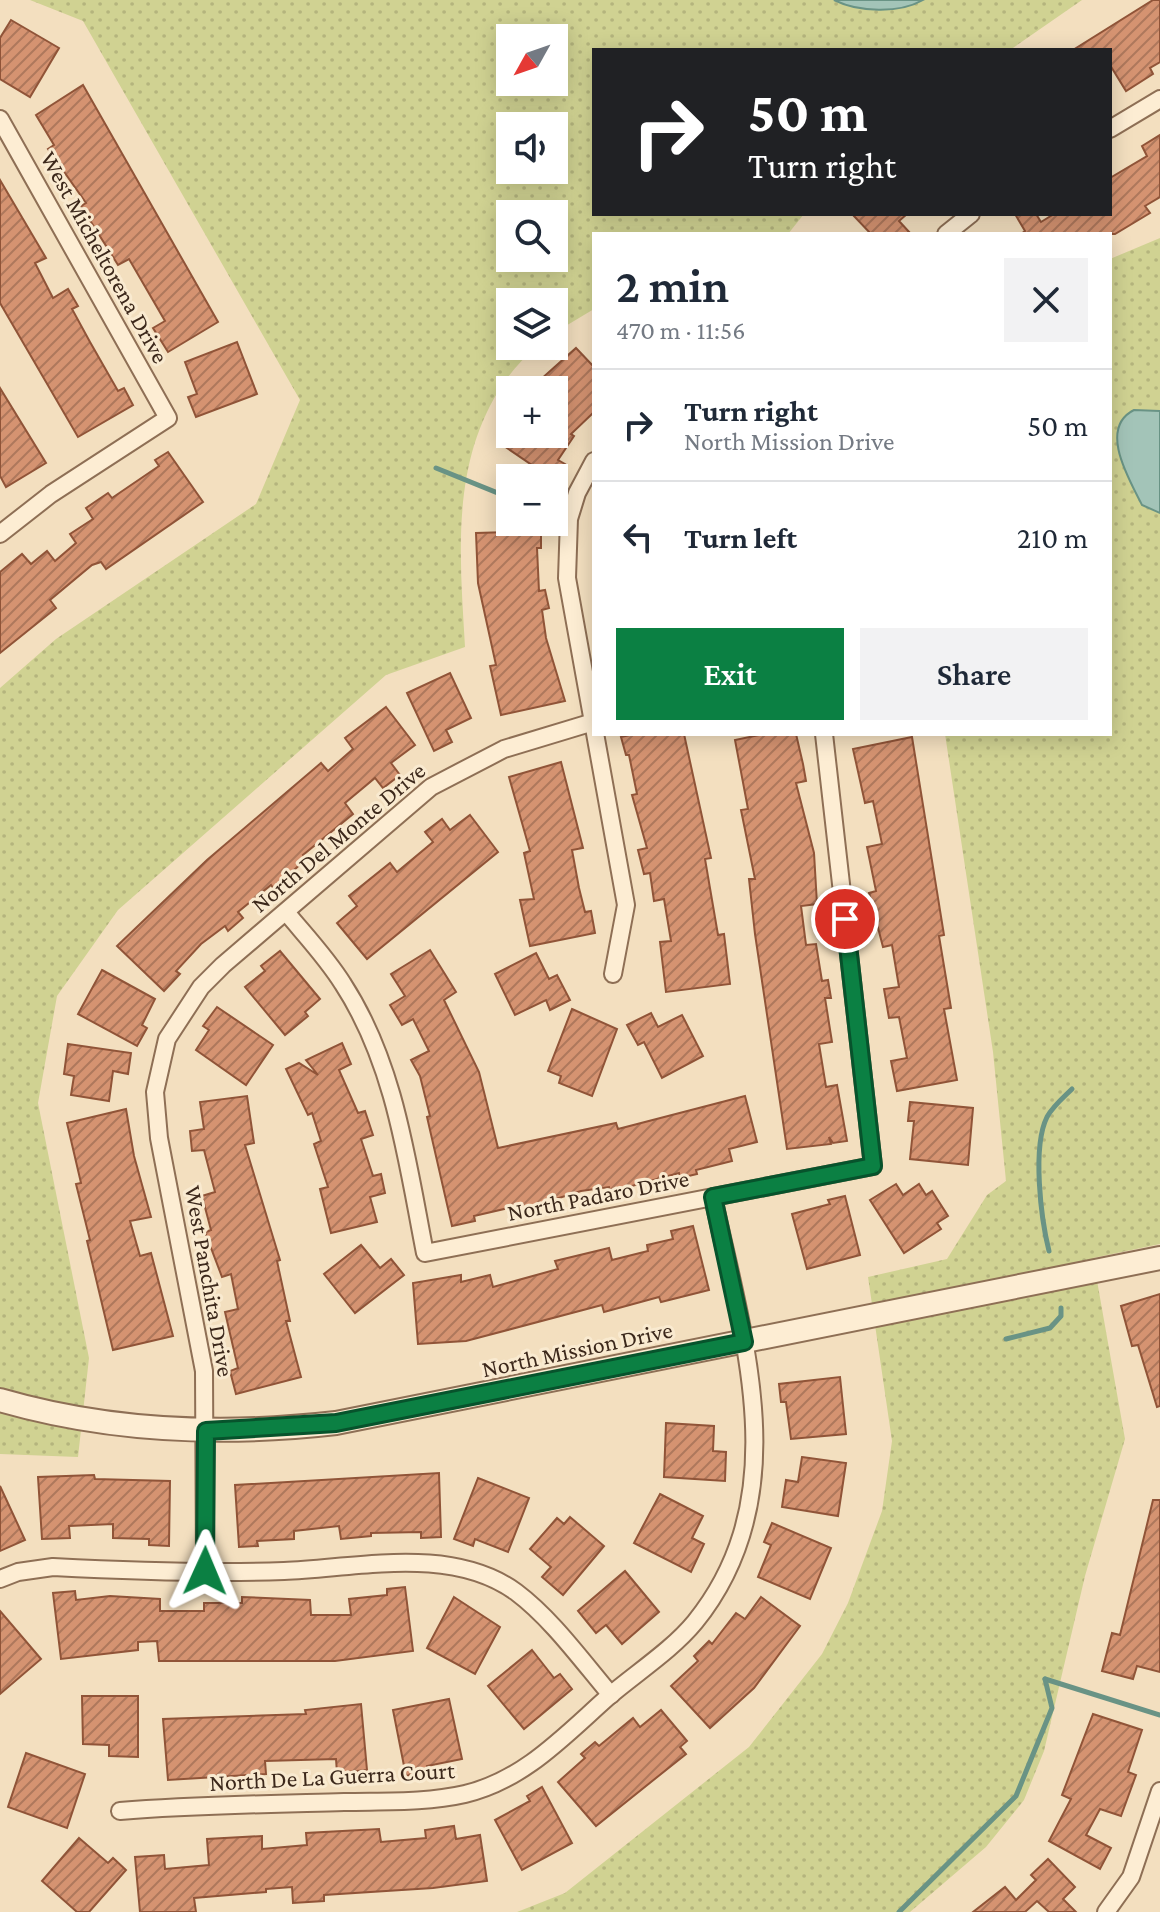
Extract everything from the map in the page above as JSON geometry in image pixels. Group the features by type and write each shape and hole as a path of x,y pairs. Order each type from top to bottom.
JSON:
{"street":[{"path":"1112,128 1160,99"},
{"name":"West Micheltorena Drive","path":"0,119 168,418 51,494 0,534"},
{"path":"948,232 968,216"},
{"path":"592,465 577,493 567,546 567,578 592,733"},
{"name":"North Del Monte Drive","path":"186,1008 223,965 431,787 504,749 590,723"},
{"path":"593,736 626,905 613,974"},
{"name":"North Padaro Drive","path":"286,912 342,982 376,1047 395,1105 425,1253 873,1166 824,736"},
{"name":"West Panchita Drive","path":"186,1008 167,1039 155,1092 159,1138 202,1347 206,1431 205,1571"},
{"name":"North De La Guerra Court","path":"120,1811 432,1799 486,1788 522,1770 695,1623 726,1573 746,1528 755,1470 755,1427 744,1342 713,1197"},
{"name":"North Mission Drive","path":"0,1400 105,1424 206,1431 336,1423 1160,1258"},
{"path":"0,1579 18,1572 53,1567 284,1571 402,1563 468,1570 515,1592 565,1641 611,1695"},
{"path":"1106,1912 1131,1877 1160,1791"}],"green space":[{"path":"30,0 1082,0 1013,48 592,48 592,216 802,216 790,232 592,232 592,310 568,325 568,288 496,288 496,360 523,360 510,376 496,376 496,397 474,446 466,478 461,545 465,647 386,675 118,910 57,996 38,1103 89,1358 78,1457 0,1454 0,688 56,639 256,504 300,400 83,21"},
{"path":"1160,238 1160,1244 1093,1258 1125,1439 1085,1576 1044,1751 1024,1800 986,1847 910,1912 517,1912 565,1893 749,1747 822,1654 848,1603 882,1511 892,1441 868,1277 947,1259 987,1195 1006,1181 993,1052 945,736 1112,736 1112,258"}],"water":[{"path":"834,0 923,0 902,8 878,10"},
{"path":"1134,410 1160,411 1160,513 1142,505 1120,454 1118,429 1123,418"}],"building":[{"path":"1153,0 1160,0 1160,62 1150,68 1153,74 1126,91 1112,68 1112,48 1076,48"},
{"path":"11,20 59,48 30,97 0,79 0,38"},
{"path":"83,85 218,322 168,352 153,328 165,321 129,259 118,265 81,206 86,203 48,149 54,145 36,115"},
{"path":"1160,135 1160,197 1145,206 1150,213 1115,234 1024,232 1016,216 1037,216 1041,222 1051,216 1112,216 1112,177 1147,156 1142,146"},
{"path":"0,180 46,258 35,263 53,298 68,289 78,306 72,309 90,342 118,391 124,388 133,405 78,437 0,303"},
{"path":"854,216 905,216 899,221 909,232 869,232"},
{"path":"237,342 257,394 196,417 188,397 197,394 185,362"},
{"path":"576,348 592,365 592,414 571,434 574,436 568,445 568,376 544,376 562,360 568,360 568,355"},
{"path":"0,388 46,463 6,487 0,476"},
{"path":"507,448 566,448 558,460 565,464 530,464"},
{"path":"168,452 203,502 106,569 101,562 92,565 50,600 56,608 0,653 0,572 22,554 31,564 47,551 55,561 76,543 70,534 93,519 86,508 108,493 112,498 159,466 155,460"},
{"path":"476,533 541,536 541,548 537,548 539,591 545,590 549,608 542,610 546,638 565,701 501,715 490,666 496,665 478,583"},
{"path":"450,673 471,718 446,730 452,742 434,751 407,693"},
{"path":"386,707 415,745 391,763 400,775 383,788 375,778 345,803 353,814 303,855 306,859 274,889 271,885 238,912 243,918 228,931 225,926 201,944 176,971 180,974 164,991 117,946 207,860 321,763 328,771 353,749 345,738"},
{"path":"684,736 711,858 705,859 718,935 724,934 730,984 666,992 660,942 671,941 664,899 654,901 650,873 644,874 638,850 647,848 632,795 637,794 629,755 626,755 621,737"},
{"path":"754,736 796,736 806,781 796,783 814,853 817,904 801,906 806,945 816,944 822,981 828,980 831,998 825,998 832,1042 819,1044 826,1087 837,1085 847,1141 833,1143 829,1137 831,1144 787,1149 755,934 749,879 755,879 741,810 748,809 735,740"},
{"path":"912,737 944,935 939,936 951,1008 944,1009 957,1080 897,1091 891,1061 907,1058 899,1017 889,1018 884,989 899,987 892,945 883,947 869,893 876,891 867,847 882,844 873,801 865,803 853,749"},
{"path":"561,762 583,848 572,850 579,888 585,912 591,911 595,933 530,946 520,900 534,899 524,853 530,851 509,777"},
{"path":"470,815 498,852 367,959 337,923 357,906 349,896 390,863 397,872 433,842 425,832 442,819 450,830"},
{"path":"430,950 456,992 444,1000 479,1072 498,1148 616,1123 618,1129 745,1096 757,1142 729,1149 732,1161 696,1170 697,1174 680,1178 679,1173 610,1192 609,1187 581,1191 518,1211 517,1206 474,1216 475,1221 452,1226 427,1117 430,1116 420,1076 411,1060 429,1051 413,1019 402,1025 390,1005 405,996 391,974"},
{"path":"280,951 320,999 305,1012 308,1016 285,1035 245,987 265,971 261,966"},
{"path":"536,953 549,979 557,975 570,1000 550,1010 546,1000 515,1015 495,974"},
{"path":"102,970 155,999 142,1025 147,1028 137,1046 78,1014"},
{"path":"217,1007 273,1045 246,1085 196,1050 209,1030 203,1026"},
{"path":"572,1009 617,1029 592,1096 559,1083 561,1076 548,1071"},
{"path":"651,1013 658,1027 682,1015 703,1056 662,1078 644,1042 638,1045 627,1025"},
{"path":"342,1043 351,1064 339,1070 358,1113 365,1111 373,1135 361,1139 373,1176 381,1174 385,1193 370,1197 377,1222 331,1233 320,1189 328,1187 314,1144 321,1141 312,1113 308,1115 286,1069 299,1063 318,1075 306,1060"},
{"path":"68,1044 131,1053 128,1074 113,1071 109,1101 71,1095 74,1076 64,1074"},
{"path":"247,1096 254,1143 245,1145 280,1260 277,1261 290,1321 286,1321 301,1377 236,1394 230,1371 238,1368 225,1312 238,1309 231,1274 222,1277 205,1232 211,1230 202,1196 215,1192 204,1150 192,1151 190,1131 204,1129 200,1102"},
{"path":"910,1102 973,1108 968,1165 910,1159 914,1121 908,1121"},
{"path":"126,1109 134,1156 151,1217 130,1221 140,1256 151,1253 173,1336 113,1350 87,1241 90,1240 76,1184 81,1183 67,1123"},
{"path":"896,1184 903,1195 919,1184 926,1195 932,1191 948,1216 937,1223 941,1229 904,1253 870,1200"},
{"path":"845,1196 860,1255 807,1269 792,1214 830,1204 828,1200"},
{"path":"693,1226 709,1290 661,1302 659,1297 604,1312 602,1305 466,1341 418,1344 413,1283 461,1275 461,1282 490,1275 493,1287 558,1269 555,1261 609,1248 612,1260 648,1251 647,1245 673,1239 671,1231"},
{"path":"361,1245 380,1268 391,1259 404,1275 355,1313 324,1274"},
{"path":"1160,1294 1160,1406 1157,1407 1138,1345 1132,1346 1121,1306"},
{"path":"840,1377 846,1434 791,1439 786,1402 781,1402 779,1384"},
{"path":"666,1423 714,1426 713,1451 726,1452 725,1481 664,1477"},
{"path":"802,1457 846,1463 838,1516 782,1507 786,1480 798,1482"},
{"path":"439,1473 441,1537 421,1538 421,1532 371,1533 371,1536 341,1539 339,1526 294,1531 294,1539 257,1541 258,1546 239,1547 235,1485"},
{"path":"94,1475 95,1479 170,1481 169,1546 149,1545 149,1539 113,1538 113,1524 69,1526 70,1538 42,1539 38,1477"},
{"path":"478,1478 529,1498 508,1552 475,1539 473,1546 454,1539"},
{"path":"0,1486 25,1540 0,1551"},
{"path":"660,1494 703,1516 692,1538 704,1544 691,1572 634,1543"},
{"path":"1153,1500 1160,1500 1160,1672 1137,1666 1133,1679 1102,1671 1112,1633 1120,1635"},
{"path":"570,1517 604,1546 563,1595 542,1577 551,1567 530,1549 557,1518 564,1524"},
{"path":"772,1523 831,1548 810,1599 758,1577 771,1545 764,1542"},
{"path":"625,1571 659,1612 622,1644 606,1625 596,1633 578,1611"},
{"path":"405,1587 413,1651 335,1661 159,1661 157,1641 138,1642 138,1650 61,1659 53,1593 75,1591 76,1600 110,1596 160,1599 160,1611 204,1611 204,1603 242,1603 242,1597 310,1600 311,1615 351,1615 349,1599 387,1595 387,1589"},
{"path":"454,1597 500,1627 475,1674 427,1648"},
{"path":"761,1597 800,1626 754,1688 710,1728 671,1686 698,1661 694,1656 709,1641 712,1644 736,1613 745,1619"},
{"path":"0,1611 41,1659 0,1694"},
{"path":"532,1650 554,1678 560,1674 572,1689 524,1729 488,1686"},
{"path":"82,1696 138,1696 138,1757 109,1756 109,1745 83,1744"},
{"path":"449,1699 462,1759 427,1766 428,1771 406,1776 393,1710"},
{"path":"361,1704 367,1770 337,1773 336,1759 265,1761 266,1774 168,1780 163,1719 306,1714 305,1710"},
{"path":"661,1710 687,1741 680,1747 686,1754 596,1826 558,1782 585,1758 581,1754 595,1742 599,1746 633,1718 640,1727"},
{"path":"1093,1714 1142,1730 1128,1772 1136,1775 1121,1816 1100,1809 1086,1835 1111,1848 1100,1869 1049,1841 1071,1799 1062,1795"},
{"path":"26,1753 85,1774 67,1828 8,1807"},
{"path":"542,1787 572,1843 522,1870 495,1820 530,1801 527,1796"},
{"path":"454,1826 456,1839 480,1835 487,1881 324,1895 324,1901 293,1903 292,1887 266,1889 266,1892 194,1898 196,1912 140,1912 135,1857 164,1855 165,1869 209,1865 207,1839 262,1836 262,1849 307,1845 306,1833 379,1829 381,1842 426,1838 425,1830"},
{"path":"79,1838 108,1863 113,1858 126,1870 89,1912 77,1912 42,1881"},
{"path":"1048,1859 1075,1887 1063,1899 1076,1912 1049,1912 1037,1901 1025,1912 973,1912 1005,1887 1016,1900 1036,1880 1031,1875"}],"waterway":[{"path":"436,468 496,492"},
{"path":"1049,1251 1041,1202 1039,1164 1042,1130 1055,1105 1072,1089"},
{"path":"1006,1339 1050,1328 1061,1316 1061,1308"},
{"path":"1045,1679 1160,1715"},
{"path":"899,1912 1016,1796 1052,1708 1045,1679"}],"route":[{"path":"205,1571 206,1431 279,1429 336,1423 744,1342 713,1197 873,1166 845,919"}]}
